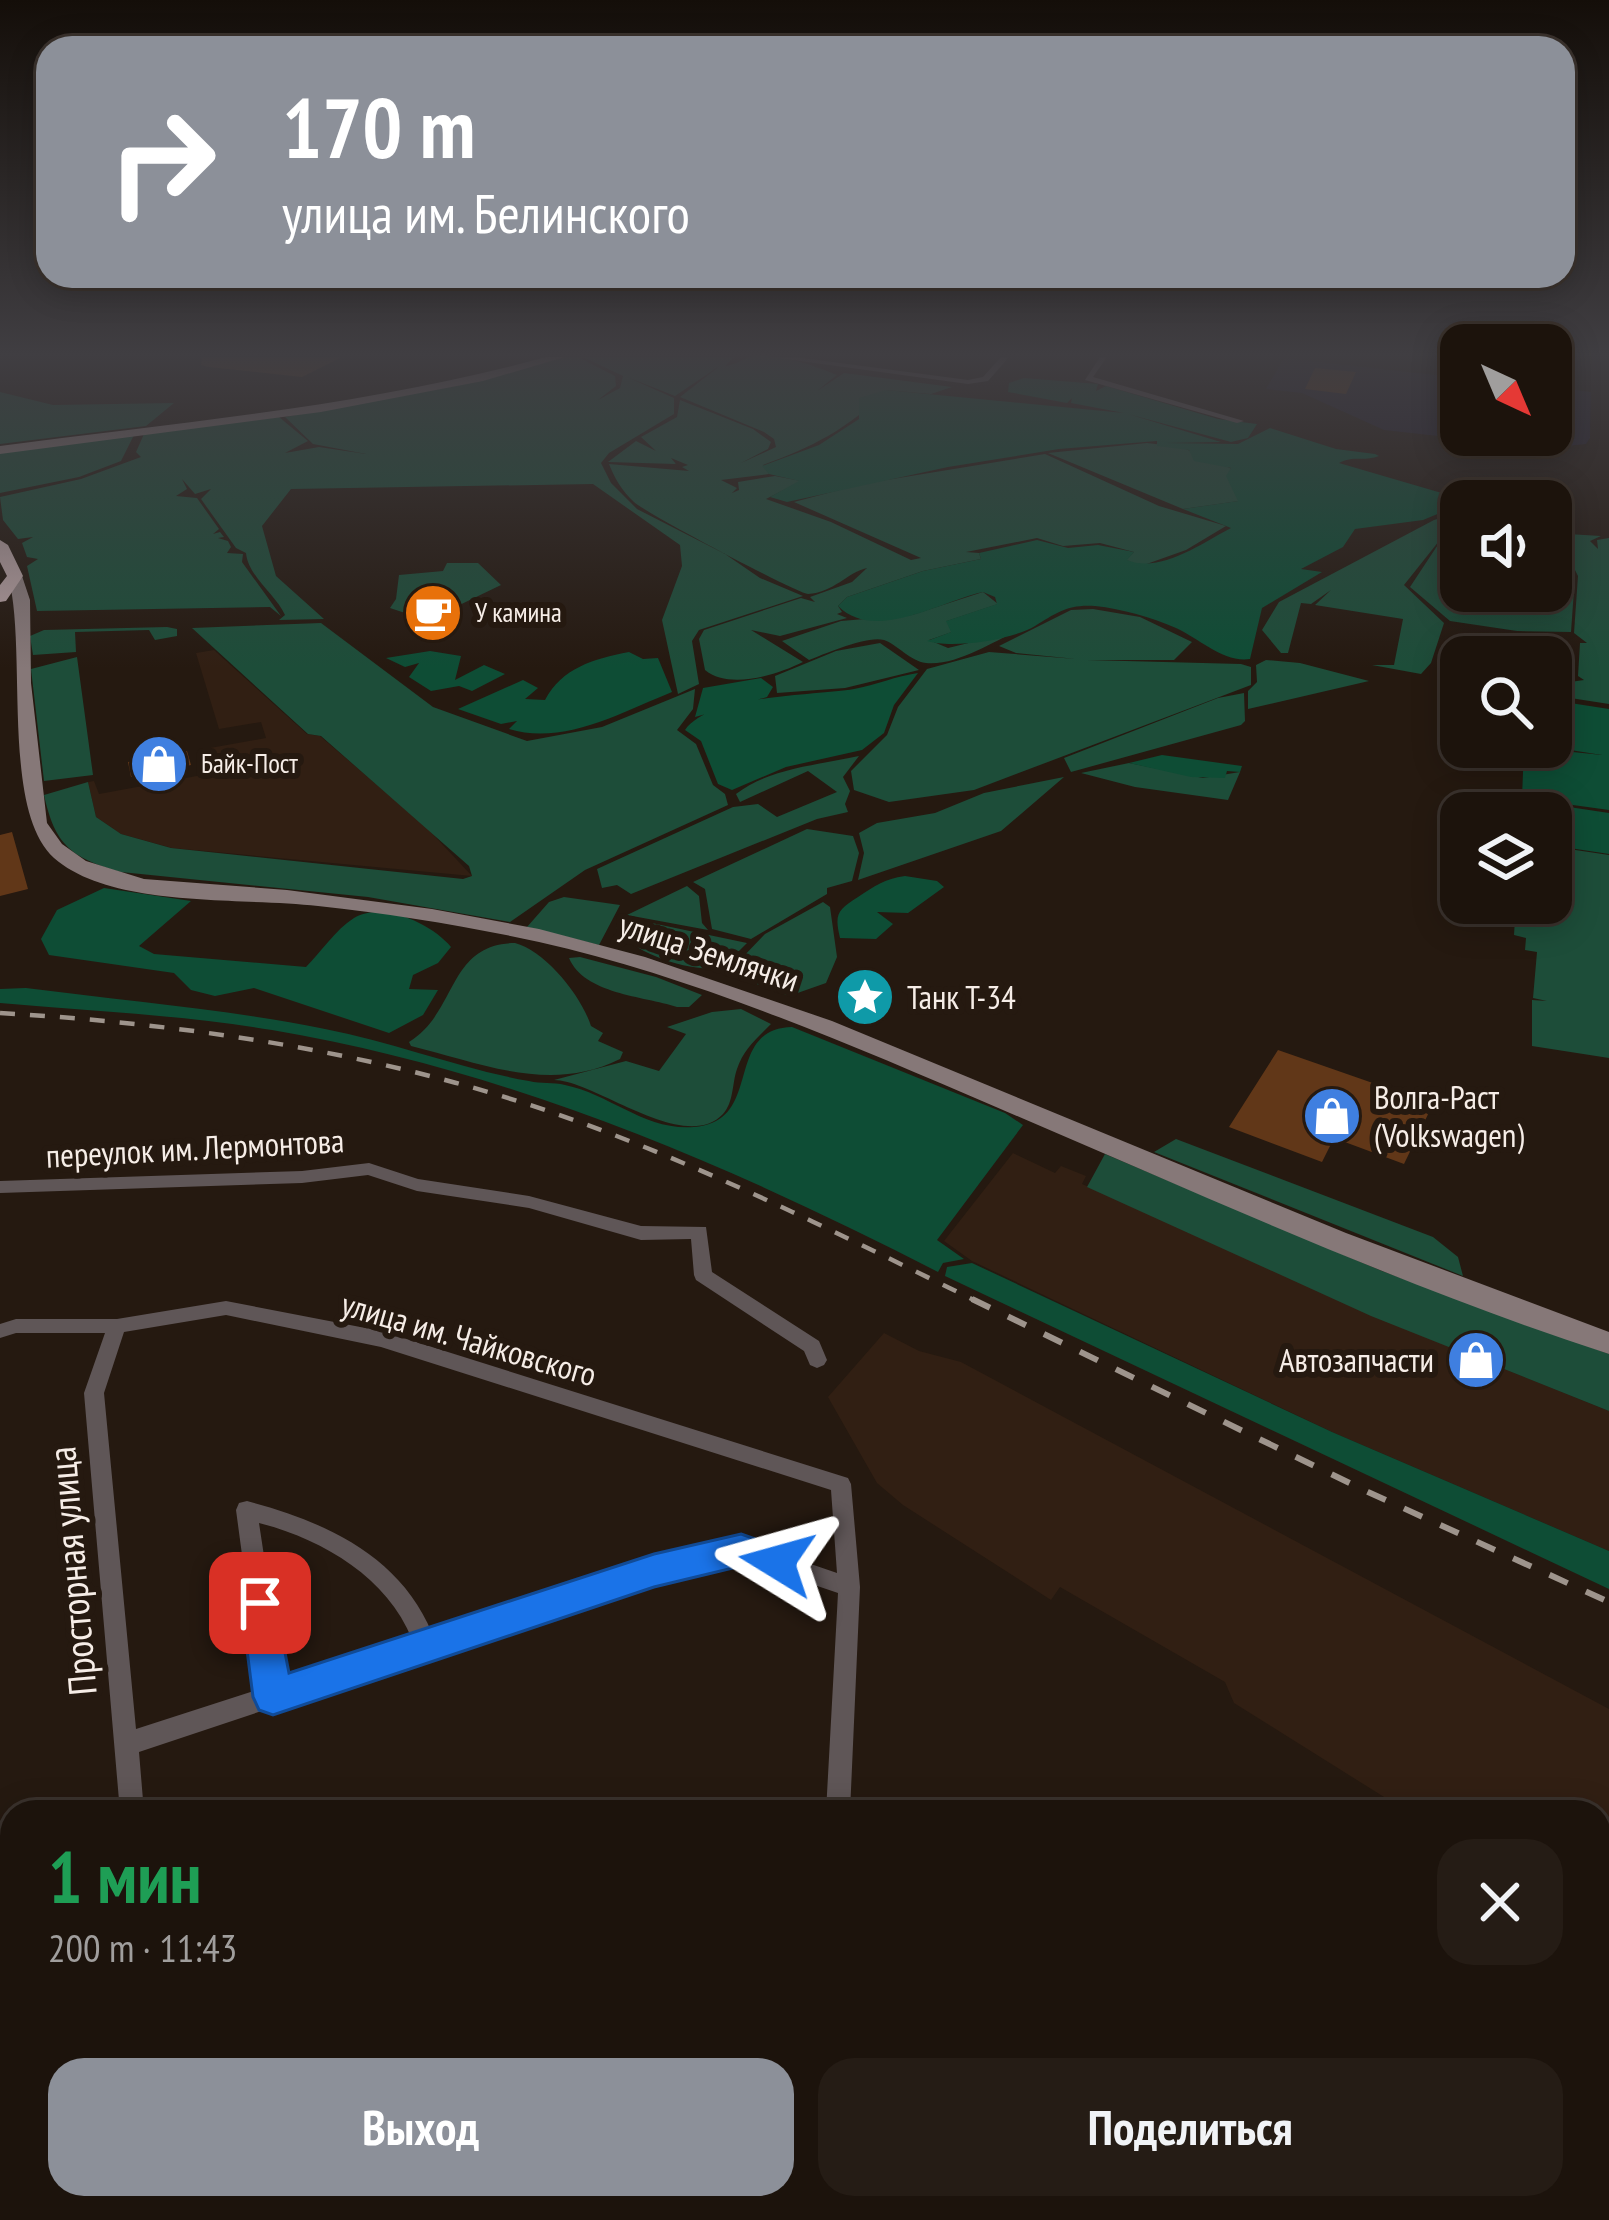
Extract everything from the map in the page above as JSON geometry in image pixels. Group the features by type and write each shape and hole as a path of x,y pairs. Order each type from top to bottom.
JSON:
{"highway":[{"path":"0,597 6,566"}],"main road":[{"name":"улица Землячки","path":"6,566 22,601 38,823 47,844 73,864 104,876 157,885 420,913 562,941 676,973 796,1015 1466,1292 1609,1343"},
{"path":"0,616 21,630"}],"street":[{"name":"переулок им. Лермонтова","path":"0,1186 302,1177 369,1169 417,1185 530,1202 641,1233 700,1232 703,1275 812,1346 817,1360"},
{"name":"улица им. Чайковского","path":"0,1331 117,1325 226,1308 381,1339 841,1484 849,1587"},
{"name":"Просторная улица","path":"117,1325 94,1393 131,1800"},
{"path":"273,1697 247,1510 274,1516 351,1551 416,1612 425,1644"},
{"path":"128,1744 654,1570 741,1550 849,1587 839,1800"}],"shaded area":[{"path":"214,650 307,734 320,736 426,827 472,876 172,848 121,834 96,817 88,782 94,781 99,794 213,773 210,748 266,738 261,722 219,729 196,653"},
{"path":"1013,1153 1055,1173 1061,1166 1086,1176 1082,1184 1462,1352 1459,1363 1488,1374 1492,1364 1609,1411 1609,1551 1332,1432 972,1261 944,1241"},
{"path":"884,1333 919,1351 961,1362 1609,1709 1609,1800 1389,1800 1234,1703 1225,1682 1060,1587 1051,1600 903,1505 877,1483 828,1397"}],"green space":[{"path":"0,461 121,461 79,477 0,493"},
{"path":"131,461 603,461 611,483 637,509 725,554 760,578 803,596 699,630 692,641 699,684 678,694 662,620 682,566 680,545 593,484 291,489 262,526 276,576 324,619 279,620 285,615 252,570 246,553 236,548 201,499 211,489 195,494 182,479 187,489 176,496 197,498 219,529 213,534 220,532 224,537 218,538 228,541 227,553 243,554 242,562 281,616 270,607 37,611 27,566 38,559 27,557 22,543 33,537 18,539 3,520 0,497 81,479"},
{"path":"673,461 676,464 608,462"},
{"path":"677,461 746,461 741,463 774,461 763,465 769,474 721,480 737,488 732,493 739,490 738,482 775,476 801,481 766,499 831,522 911,560 921,558 794,502 862,484 1005,461 1059,461 1159,506 1226,526 1186,550 1141,566 1126,560 1134,552 1100,543 1063,546 1037,538 966,552 979,553 981,559 923,571 847,597 837,614 847,618 780,636 751,630 803,662 780,672 727,679 705,670 699,639 704,630 801,598 815,602 810,597 852,582 867,568 825,590 808,594 798,590 634,502 609,464 689,471 682,467 688,465"},
{"path":"777,461 987,461 787,502 770,497 799,481 769,474 762,466"},
{"path":"1066,461 1213,461 1232,469 1239,501 1183,509"},
{"path":"1194,461 1345,461 1339,463 1440,493 1440,513 1423,520 1355,529 1343,547 1301,569 1322,572 1262,608 1250,659 1221,654 1156,620 1095,606 1063,610 1012,635 951,644 927,641 951,632 946,621 997,604 995,597 983,592 889,620 870,621 838,606 847,597 923,571 981,559 979,553 1037,540 1068,548 1098,545 1134,552 1127,560 1140,563 1167,560 1231,528 1183,509 1238,501 1226,476 1231,468"},
{"path":"1440,518 1440,540 1404,585 1444,623 1431,663 1421,674 1372,665 1394,665 1403,619 1315,605 1331,590 1311,604 1301,603 1288,653 1281,653 1262,630 1279,602"},
{"path":"1572,534 1601,536 1590,541 1598,549 1597,540 1609,538 1609,704 1572,698 1572,682 1584,680 1578,676 1580,643 1587,643 1574,633 1578,576 1572,564"},
{"path":"1440,542 1440,612 1572,612 1572,567 1575,576 1571,632 1517,631 1450,621 1410,587"},
{"path":"447,563 478,563 501,585 445,612 434,609 423,614 427,617 423,619 390,608 399,575 443,571"},
{"path":"983,592 998,604 947,621 952,632 929,640 948,648 1018,631 950,661 920,662 877,639 809,660 782,641 841,621 912,615"},
{"path":"1071,610 1140,617 1192,642 1174,660 1087,660 1241,664 1251,667 1251,685 974,790 889,802 854,790 851,771 887,735 898,707 927,669 989,652 1076,659 1016,653 999,646"},
{"path":"321,623 433,707 527,741 602,727 695,689 693,709 677,730 696,744 713,785 725,794 728,805 585,870 510,922 368,897 121,872 78,855 60,838 44,795 88,782 96,817 121,834 171,848 463,879 472,876 469,866 321,736 308,734 192,628"},
{"path":"177,629 177,636 155,640 149,630 75,632 76,652 33,655 30,636 44,630"},
{"path":"880,643 919,670 845,688 777,693 775,676 836,651"},
{"path":"430,651 461,656 455,680 484,665 505,674 472,691 459,686 431,691 409,677 419,663 405,667 386,658"},
{"path":"629,652 643,659 658,658 672,692 613,717 550,733 509,729 517,721 501,724 458,709 523,680 538,688 525,699 545,700 560,680 580,667"},
{"path":"77,657 93,775 44,781 31,669"},
{"path":"1266,660 1300,663 1369,681 1248,709 1248,691 1257,682 1256,665"},
{"path":"918,673 894,705 884,733 862,750 786,767 732,790 718,784 701,741 685,730 698,718 739,703 854,689"},
{"path":"761,678 773,687 767,697 695,717 703,688"},
{"path":"1244,693 1245,721 1241,725 1071,772 1064,758 1218,698"},
{"path":"1572,703 1609,709 1609,810 1572,805 1572,792 1522,792 1523,768 1572,768 1572,752 1602,755 1572,750"},
{"path":"1162,755 1242,766 1240,772 1227,771 1225,778 1191,777 1129,763"},
{"path":"859,756 843,777 850,791 845,804 848,812 817,819 631,894 617,885 602,888 597,869 733,807 758,804 777,817 837,792 808,771 740,802 736,794 749,785 795,769"},
{"path":"1129,763 1203,778 1240,772 1228,800 1135,787 1081,773"},
{"path":"1064,777 1001,831 858,880 864,853 859,833 877,823 935,813 984,793"},
{"path":"1572,807 1609,813 1609,854 1572,848"},
{"path":"807,829 853,836 859,853 852,881 827,888 827,894 751,939 712,929 705,889 693,882"},
{"path":"1572,849 1609,855 1609,1058 1532,1046 1532,1000 1547,1001 1533,998 1537,952 1525,950 1526,938 1514,935 1515,924 1572,924"},
{"path":"905,876 937,881 944,887 908,913 877,912 893,924 876,939 840,938 842,909 880,884"},
{"path":"687,886 699,896 702,923 708,930 627,915"},
{"path":"104,888 191,901 139,946 154,954 306,967 347,923 379,912 420,923 451,947 438,963 413,975 409,989 438,990 423,1015 389,1033 254,988 215,996 191,990 174,973 49,955 41,939 57,910"},
{"path":"564,897 620,905 599,945 527,927 549,902"},
{"path":"823,902 830,907 837,957 826,983 789,996 746,980 740,960 765,934"},
{"path":"623,917 747,943 723,967 680,965 649,954 624,937 616,928"},
{"path":"515,943 538,955 560,976 591,1026 603,1033 598,1041 623,1052 620,1059 594,1069 542,1075 489,1067 411,1046 409,1042 437,1014 464,967 493,946"},
{"path":"580,957 702,995 689,1007 677,1007 616,992 577,970 569,958"},
{"path":"26,988 251,1016 351,1034 503,1076 581,1090 676,1127 716,1121 729,1110 757,1043 771,1032 792,1027 1005,1113 1023,1125 937,1240 964,1259 943,1263 938,1272 696,1158 531,1095 360,1047 272,1030 0,1003 0,989"},
{"path":"741,1009 771,1024 743,1056 727,1109 706,1124 663,1121 554,1080 626,1061 659,1071 686,1034 667,1027 712,1012"},
{"path":"1176,1139 1433,1237 1458,1257 1463,1276 1154,1152"},
{"path":"1105,1154 1382,1271 1609,1354 1609,1411 1371,1316 1087,1187"},
{"path":"972,1263 1332,1432 1609,1551 1609,1589 945,1276 947,1267"}],"building":[{"name":"Байк-Пост","path":"187,751 191,765 131,777 128,762"},
{"path":"12,832 28,889 0,896 0,835"},
{"name":"Волга-Раст (Volkswagen)","path":"1278,1050 1433,1104 1404,1164 1334,1138 1322,1162 1229,1127"}],"railway":[{"path":"0,1013 281,1044 487,1092 609,1133 716,1177 978,1302"},
{"path":"972,1299 1368,1492 1609,1602"}],"place":[{"name":"У камина","path":"433,613"},
{"name":"Байк-Пост","path":"159,764"},
{"name":"Танк Т-34","path":"865,997"},
{"name":"Волга-Раст (Volkswagen)","path":"1332,1116"},
{"name":"Автозапчасти","path":"1476,1360"}],"route":[{"path":"260,1603 273,1697 654,1570 741,1550 777,1562"}]}
